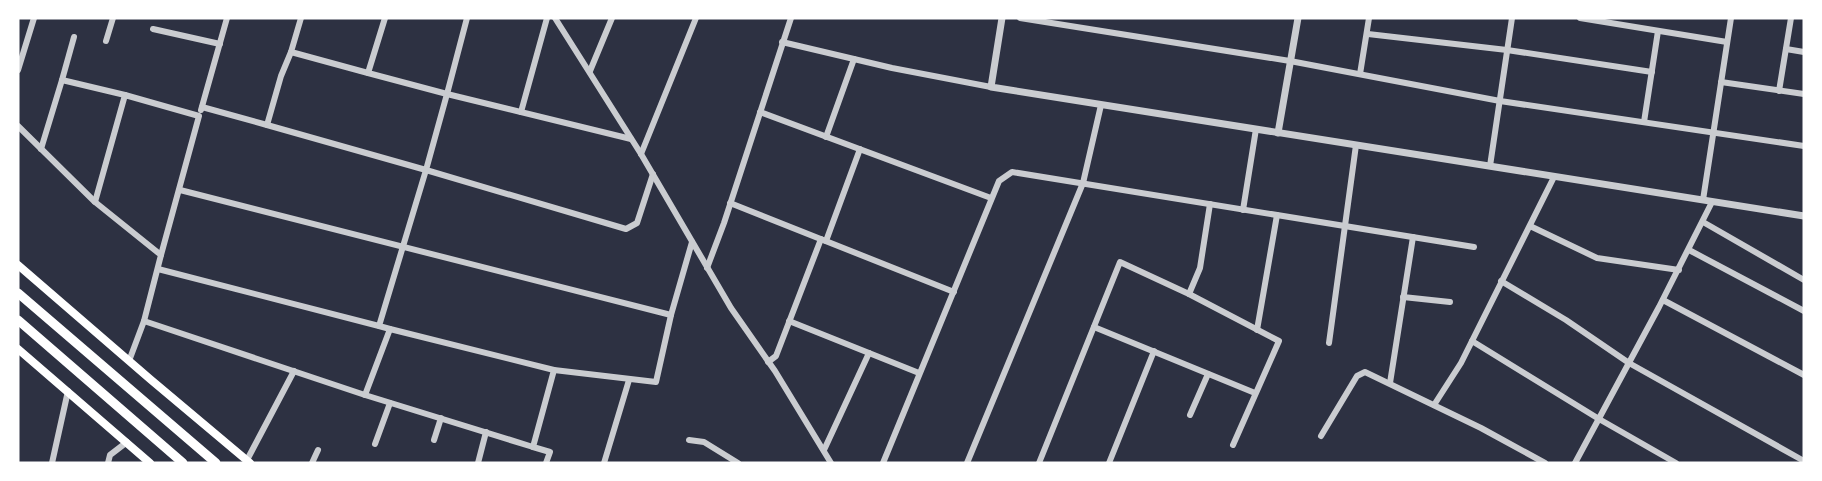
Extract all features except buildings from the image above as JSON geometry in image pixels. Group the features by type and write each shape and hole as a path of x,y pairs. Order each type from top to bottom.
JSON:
{"highway":[{"path":"18,293 216,463"},
{"path":"18,320 183,463"}],"main road":[{"path":"18,265 249,462"},
{"path":"18,349 150,463"}],"street":[{"path":"18,70 33,18"},
{"path":"106,41 113,18"},
{"path":"129,361 144,321 227,18"},
{"path":"267,125 301,18"},
{"path":"368,72 385,18"},
{"path":"379,326 404,248 467,18"},
{"path":"521,112 547,18"},
{"path":"555,18 641,154 731,308 768,362 831,463"},
{"path":"590,71 612,18"},
{"path":"641,154 696,18"},
{"path":"707,268 791,18"},
{"path":"992,87 1002,18"},
{"path":"1020,18 1360,74 1500,101 1804,147"},
{"path":"1278,133 1298,18"},
{"path":"1360,74 1370,18"},
{"path":"1490,166 1512,18"},
{"path":"1580,18 1727,42"},
{"path":"1703,200 1731,18"},
{"path":"1779,91 1791,18"},
{"path":"153,29 220,45"},
{"path":"1644,122 1658,31"},
{"path":"1368,34 1507,50 1652,72"},
{"path":"41,149 74,38"},
{"path":"782,42 992,87 1804,216"},
{"path":"1786,49 1804,52"},
{"path":"291,52 447,94 631,139"},
{"path":"826,137 854,59"},
{"path":"62,80 200,116"},
{"path":"1721,82 1804,94"},
{"path":"95,202 125,95"},
{"path":"967,463 1083,183 1101,105"},
{"path":"202,107 626,229 637,223 653,174"},
{"path":"760,112 991,198"},
{"path":"18,126 95,202 161,255"},
{"path":"1243,210 1256,129"},
{"path":"1329,343 1356,145"},
{"path":"768,362 776,356 860,149"},
{"path":"883,463 991,198 999,180 1012,172 1474,247"},
{"path":"1434,405 1461,363 1554,177"},
{"path":"180,190 671,315"},
{"path":"1575,463 1663,300 1712,202"},
{"path":"730,203 954,292"},
{"path":"1189,294 1200,268 1210,204"},
{"path":"1257,330 1277,215"},
{"path":"1703,222 1804,280"},
{"path":"1530,226 1597,258 1678,270"},
{"path":"1390,383 1413,237"},
{"path":"158,268 554,370 656,382 671,315 692,242"},
{"path":"1689,250 1804,311"},
{"path":"1039,463 1120,262 1189,294 1279,341 1233,445"},
{"path":"1501,281 1566,320 1629,363 1804,461"},
{"path":"1403,297 1450,302"},
{"path":"1663,300 1804,375"},
{"path":"144,321 365,395 550,452 546,463"},
{"path":"789,321 919,373"},
{"path":"1094,327 1256,393"},
{"path":"365,395 390,329"},
{"path":"1472,341 1676,463"},
{"path":"1109,463 1154,351"},
{"path":"824,450 869,353"},
{"path":"249,462 294,370"},
{"path":"533,447 554,370"},
{"path":"1321,435 1357,376 1365,372 1481,428 1545,463"},
{"path":"1190,415 1208,374"},
{"path":"604,463 629,380"},
{"path":"52,463 68,391"},
{"path":"375,444 390,403"},
{"path":"434,440 441,418"},
{"path":"478,463 486,432"},
{"path":"689,440 704,442 738,463"},
{"path":"108,463 110,455 127,442"},
{"path":"312,463 318,450"}]}
